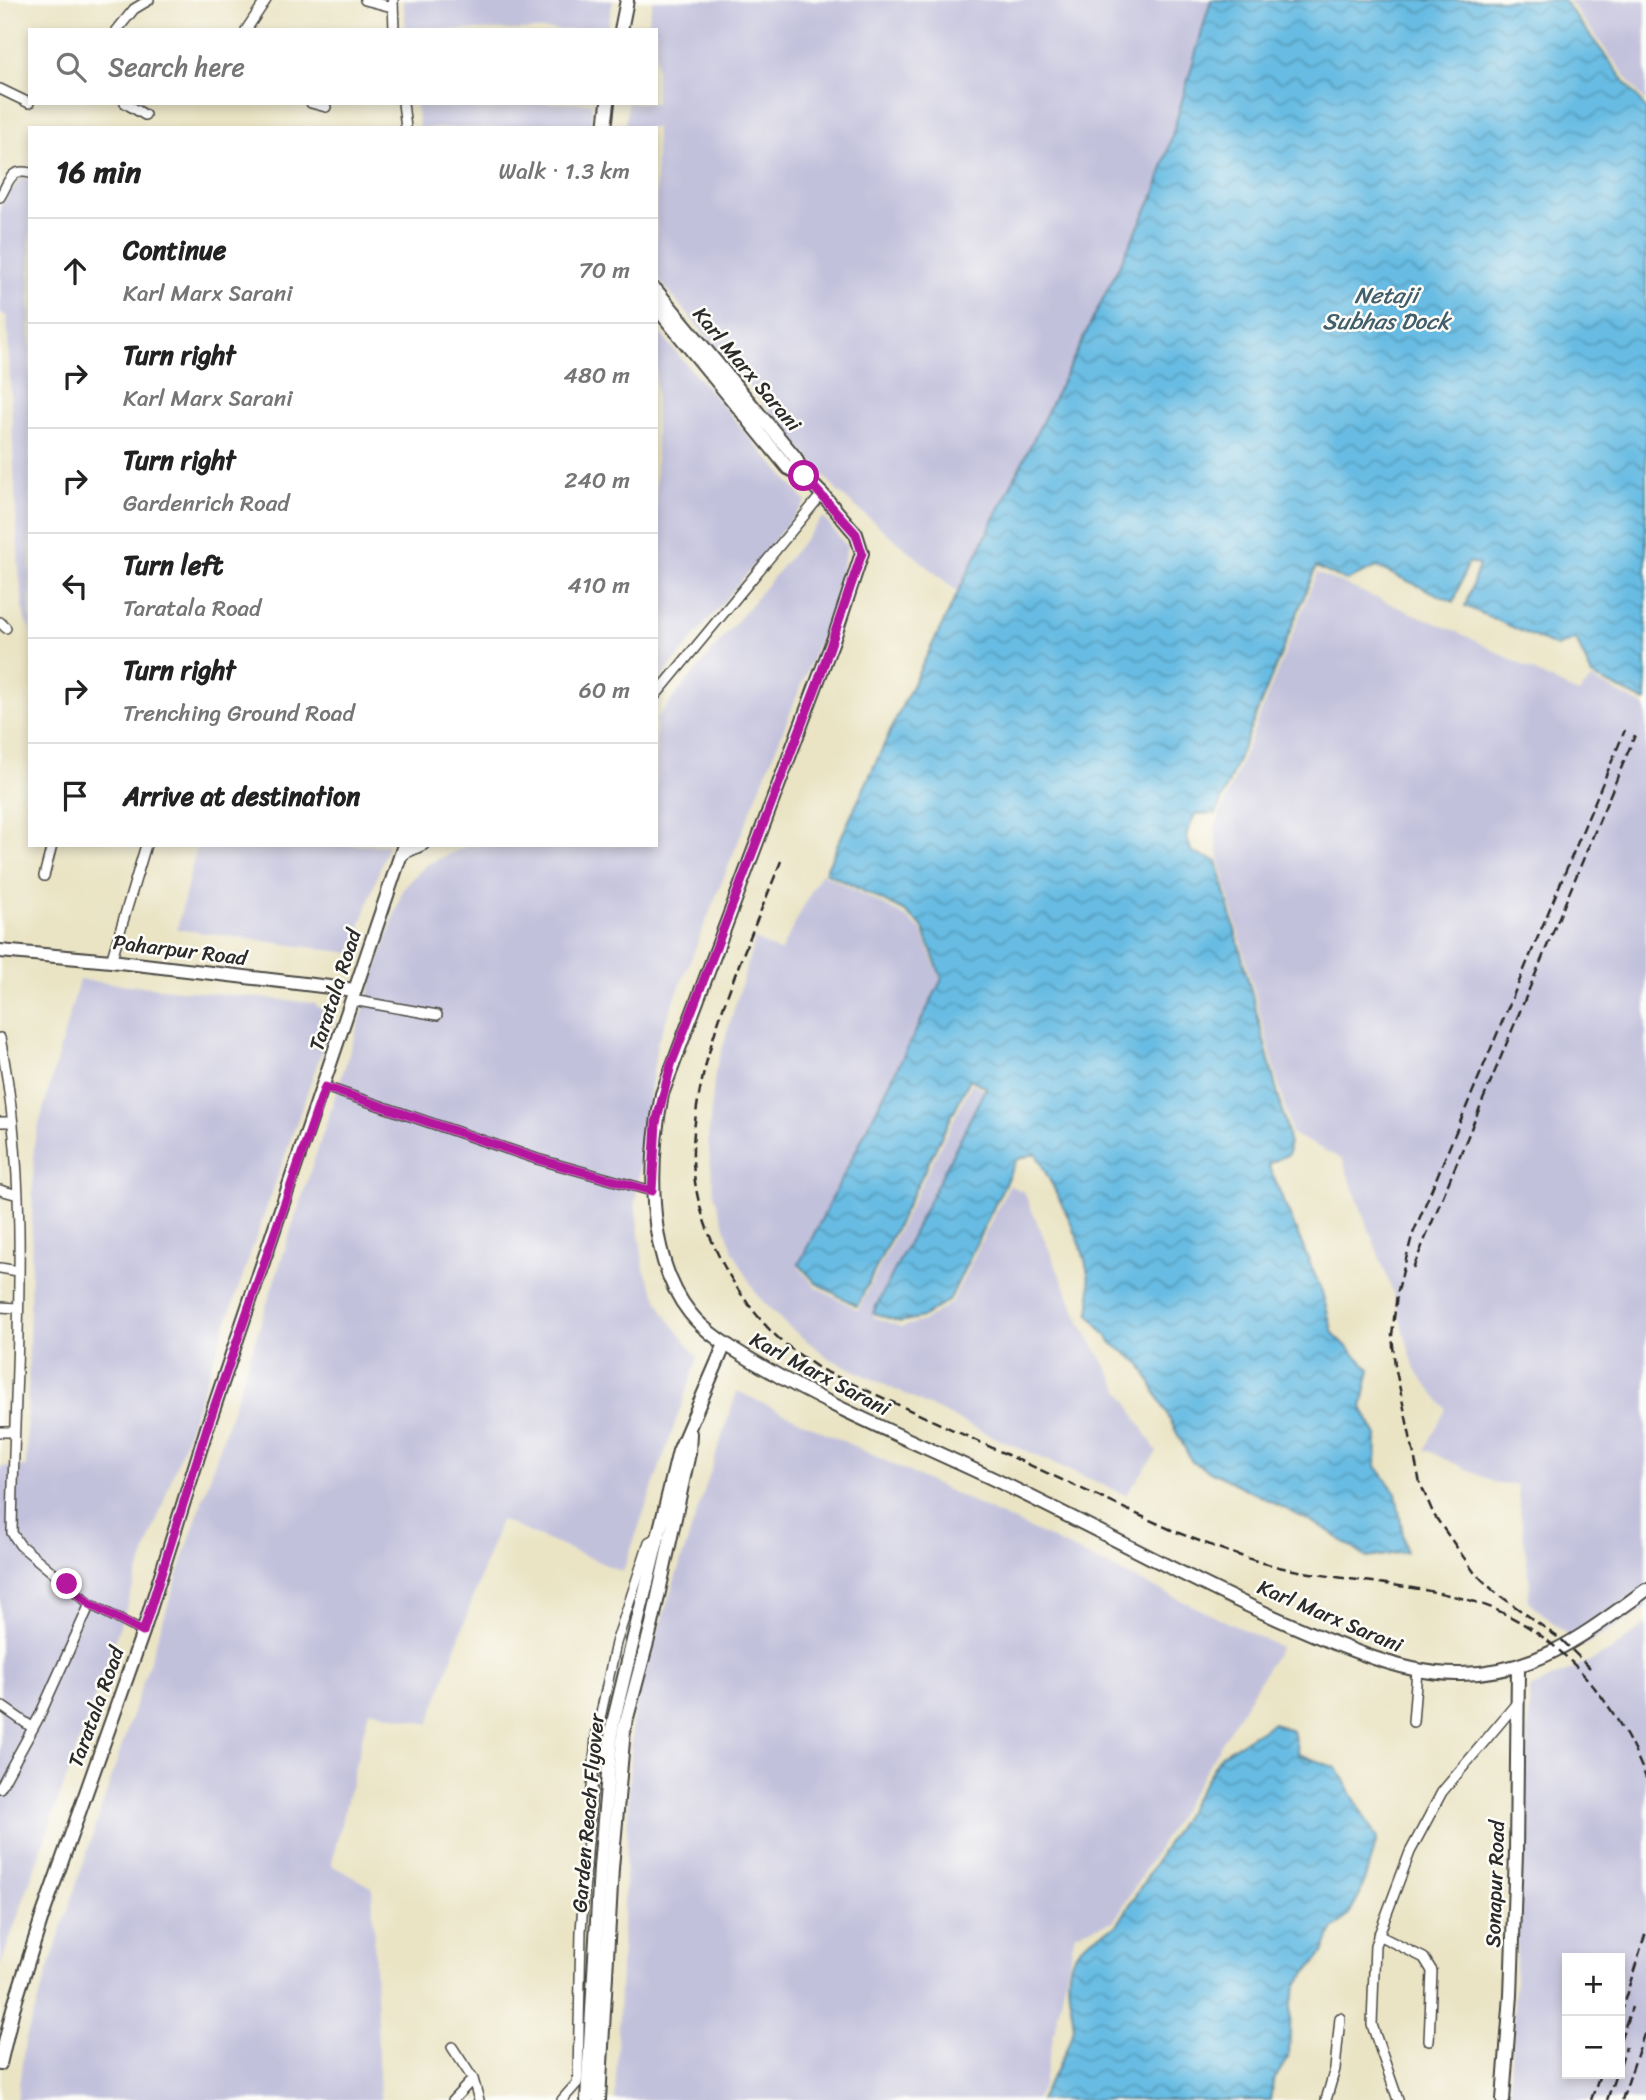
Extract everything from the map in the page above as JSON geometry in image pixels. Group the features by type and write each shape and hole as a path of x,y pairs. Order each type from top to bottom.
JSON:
{"main road":[{"path":"621,28 627,0"},
{"path":"605,126 608,105"},
{"name":"Karl Marx Sarani","path":"658,292 795,457 804,476"},
{"name":"Karl Marx Sarani","path":"658,309 788,468 804,476 856,534 862,553 818,682 671,1065 656,1123 652,1191 655,1217 674,1285 690,1313 725,1344 804,1392 1358,1653 1417,1670 1461,1674 1518,1668 1582,1635 1646,1590"},
{"name":"Taratala Road","path":"0,2064 13,2009 42,1917 143,1632 207,1428 325,1087 402,850"},
{"name":"Paharpur Road","path":"0,951 111,961 353,995"},
{"path":"666,1537 689,1453 691,1426 725,1344"},
{"name":"Garden Reach Flyover","path":"587,2100 600,1867 612,1727 638,1621 666,1537"},
{"name":"Garden Reach Flyover","path":"599,2100 612,1868 624,1729 652,1624 666,1537"},
{"name":"Sonapur Road","path":"1503,2100 1517,1853 1518,1668"}],"street":[{"path":"119,28 134,9 149,0"},
{"path":"247,28 266,0"},
{"path":"366,0 393,4 394,28"},
{"path":"0,89 28,103"},
{"path":"128,105 145,115"},
{"path":"318,105 326,107"},
{"path":"403,105 406,126"},
{"path":"0,197 14,173 28,173"},
{"path":"658,693 822,494"},
{"path":"44,876 51,847"},
{"path":"111,961 145,847"},
{"path":"353,995 437,1015"},
{"path":"0,1038 12,1122 18,1195 12,1533 20,1545 90,1604 143,1632"},
{"path":"325,1087 537,1159 652,1191"},
{"path":"0,1122 12,1122"},
{"path":"0,1190 18,1195"},
{"path":"0,1269 18,1271"},
{"path":"0,1307 17,1308"},
{"path":"0,1432 14,1432"},
{"path":"562,2100 577,2083 578,2075 583,1903 596,1737 616,1643 649,1542 666,1537"},
{"path":"0,1788 33,1728 90,1604"},
{"path":"1413,1722 1417,1670"},
{"path":"1398,2100 1371,2020 1372,1962 1378,1935 1410,1852 1442,1792 1516,1704"},
{"path":"0,1705 33,1728"},
{"path":"1378,1935 1424,1958 1432,1971 1429,2041"},
{"path":"1326,2100 1335,2069 1340,2018"},
{"path":"452,2047 473,2079 480,2100"},
{"path":"453,2100 473,2079"}],"shaded area":[{"path":"403,0 613,0 607,28 406,28"},
{"path":"653,0 1211,0 1156,191 958,592 838,492 658,279 658,126 625,126 628,105 658,105 658,28 646,28"},
{"path":"1568,0 1646,0 1646,103"},
{"path":"416,105 592,105 591,126 419,126"},
{"path":"22,177 28,179 28,625 19,572 7,316 0,313 0,206"},
{"path":"658,331 806,502 658,682"},
{"path":"823,517 847,547 830,614 657,1043 635,1203 644,1269 664,1313 698,1358 623,1572 500,1520 429,1724 369,1710 331,1865 372,1887 380,2100 17,2100 25,2041 403,889 426,865 465,847 658,847 658,717"},
{"path":"1317,573 1464,635 1578,694 1591,679 1646,707 1646,1609 1581,1647 1528,1601 1530,1585 1517,1485 1497,1484 1425,1449 1446,1409 1415,1370 1392,1290 1342,1159 1292,1134 1219,859 1215,829 1219,817"},
{"path":"197,847 387,847 351,953 177,929"},
{"path":"821,873 901,914 921,930 942,982 799,1268 816,1287 858,1310 972,1083 984,1090 873,1317 901,1327 924,1321 952,1302 1009,1185 1024,1192 1081,1324 1157,1452 1126,1495 983,1432 829,1358 785,1324 757,1295 733,1251 714,1194 708,1140 715,1073 755,939 780,952"},
{"path":"79,980 314,1003 333,1019 0,1967 0,1467 26,1467 34,1143"},
{"path":"737,1391 1280,1647 1114,1921 1075,1933 1043,2086 1035,2100 615,2100 633,1707"},
{"path":"1646,1624 1646,2100 1509,2100 1530,1689 1611,1651"}],"water":[{"name":"Netaji Subhas Dock","path":"1211,0 1563,0 1646,109 1646,702 1592,676 1576,639 1557,647 1465,606 1479,565 1468,562 1454,602 1377,567 1346,581 1316,567 1216,814 1195,814 1186,835 1192,853 1217,861 1288,1133 1289,1154 1268,1164 1322,1292 1333,1333 1370,1369 1362,1408 1377,1436 1376,1466 1396,1493 1406,1552 1367,1558 1324,1528 1192,1462 1141,1364 1112,1343 1089,1314 1088,1272 1082,1251 1036,1153 1016,1160 950,1299 923,1317 900,1322 873,1313 986,1087 970,1079 857,1306 816,1283 799,1264 942,979 922,926 904,911 825,872 903,704 1156,191"},
{"path":"1273,1723 1293,1731 1298,1754 1337,1768 1377,1839 1360,1894 1348,1916 1332,1931 1323,1953 1297,1984 1291,2005 1289,2056 1273,2082 1270,2100 1040,2100 1071,2035 1073,2021 1068,1978 1074,1956 1087,1942 1118,1924 1221,1755"}],"railway":[{"path":"1590,1668 1563,1641 1495,1592 1474,1572 1434,1515 1420,1483 1395,1366 1392,1335 1397,1294 1412,1236 1625,730"},
{"path":"1413,1268 1635,735"},
{"path":"781,861 713,1039 696,1112 693,1149 698,1198 714,1246 739,1291 770,1330 820,1369 1176,1532 1274,1566 1450,1595 1502,1612 1555,1647 1600,1694 1634,1749 1646,1778"},
{"path":"1625,1999 1646,1932"},
{"path":"1625,2026 1632,2007"},
{"path":"1622,2100 1646,2028"},
{"path":"1591,2100 1598,2079"},
{"path":"1607,2100 1614,2079"}],"route":[{"path":"67,1584 90,1604 143,1632 207,1428 325,1087 537,1159 597,1178 652,1191 656,1123 671,1065 818,682 862,553 856,534 804,476"}]}
